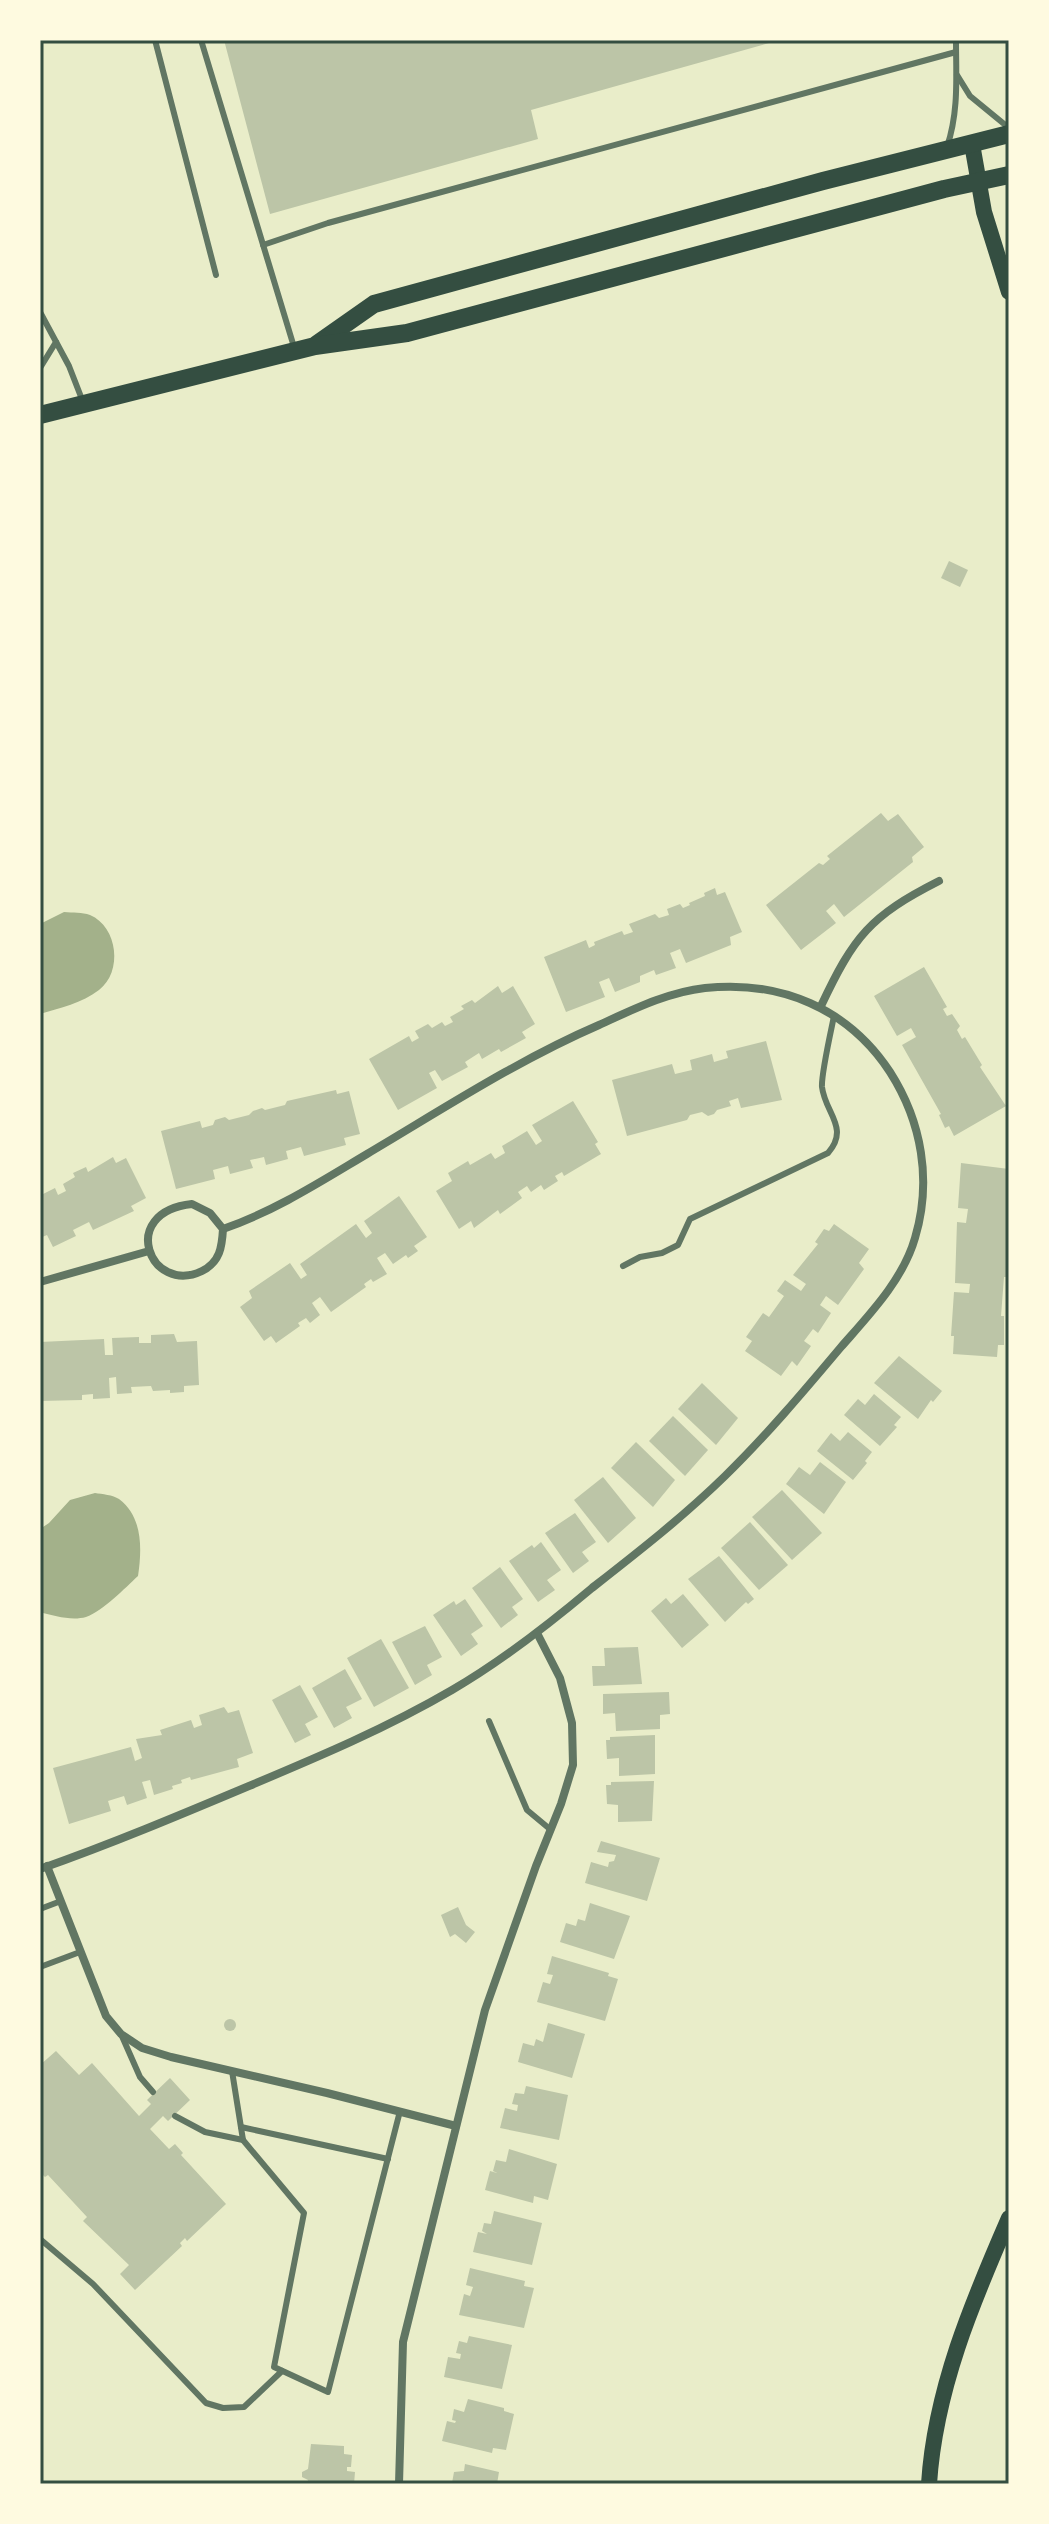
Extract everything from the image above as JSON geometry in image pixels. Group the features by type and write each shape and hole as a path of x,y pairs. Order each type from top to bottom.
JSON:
{"main road":[{"path":"315,346 374,304 823,181 945,152 1009,131"},
{"path":"972,144 978,183 1009,292"},
{"path":"40,415 315,346 407,333 944,189 1009,175"},
{"path":"929,2484 943,2392 975,2295 1009,2218"}],"street":[{"path":"821,1006 841,963 858,937 888,910 939,881"},
{"path":"223,1229 281,1205 533,1055 661,999 703,988 785,993 821,1006 859,1036 887,1068 917,1130 923,1167 922,1203 914,1241 903,1266 875,1307 827,1364 726,1475 671,1525 537,1633 457,1687 401,1719 111,1844 44,1868 61,1901 106,2016 121,2034 142,2048 456,2126"},
{"path":"192,1204 210,1213 223,1229 218,1259 196,1274 182,1276 169,1273 156,1264 149,1251 151,1227 158,1216 175,1206 192,1204"},
{"path":"40,1282 149,1251"},
{"path":"399,2484 403,2342 485,2010 573,1765 572,1723 560,1678 537,1633"}],"lane":[{"path":"155,40 216,275"},
{"path":"201,40 295,351"},
{"path":"945,152 954,126 957,101 956,40"},
{"path":"263,245 328,223 956,52"},
{"path":"955,72 970,96 1009,131"},
{"path":"40,312 84,404"},
{"path":"40,368 56,342"},
{"path":"623,1266 678,1245 690,1219 828,1153 836,1145 838,1130 822,1086 834,1016"},
{"path":"489,1721 527,1810 551,1830"},
{"path":"40,1909 61,1901"},
{"path":"40,1967 80,1952"},
{"path":"121,2034 140,2077 153,2092"},
{"path":"232,2071 243,2140 304,2213 274,2367 328,2392 400,2111"},
{"path":"175,2116 205,2132 243,2140"},
{"path":"241,2127 388,2159"},
{"path":"40,2239 93,2284 206,2403 223,2408 244,2407 282,2371"}],"shaded area":[{"path":"64,912 90,915 107,929 114,950 112,972 107,982 92,995 40,1014 40,924"},
{"path":"95,1493 119,1499 133,1515 140,1545 138,1576 106,1605 86,1617 69,1618 40,1612 40,1529 70,1500"}],"building":[{"path":"224,40 776,41 531,110 538,139 270,214"},
{"path":"949,561 968,570 960,587 941,578"},
{"path":"881,813 888,821 898,814 924,847 912,857 913,862 844,917 834,904 826,911 836,923 801,950 766,905 819,863 823,865 830,859 827,856"},
{"path":"715,888 717,895 725,892 742,932 730,937 731,945 686,963 680,949 670,953 676,968 656,975 654,970 640,976 640,982 615,992 609,978 599,982 605,997 566,1012 544,957 586,940 589,948 595,945 594,942 622,931 624,935 633,932 629,924 655,914 659,918 669,915 667,909 680,904 683,908 690,905"},
{"path":"924,967 947,1007 943,1009 947,1016 952,1014 960,1026 957,1030 962,1039 965,1037 982,1065 980,1067 1006,1106 954,1136 949,1126 945,1128 941,1114 902,1045 916,1037 911,1028 897,1036 874,996"},
{"path":"498,986 502,993 513,986 535,1024 522,1032 526,1038 482,1059 479,1053 465,1062 468,1067 442,1081 435,1070 429,1073 437,1088 398,1110 369,1059 409,1036 412,1042 419,1038 415,1031 428,1024 432,1028 442,1022 445,1026 453,1022 450,1017 464,1009 461,1006 472,1000 475,1003"},
{"path":"766,1041 782,1100 741,1108 738,1098 729,1101 731,1106 714,1114 708,1116 702,1112 690,1115 687,1120 627,1136 612,1080 672,1064 675,1074 692,1070 690,1060 712,1054 714,1062 728,1058 726,1051"},
{"path":"336,1090 337,1094 349,1091 360,1134 344,1138 346,1145 304,1156 301,1147 286,1151 288,1159 266,1165 264,1157 250,1160 253,1168 230,1174 228,1166 213,1170 215,1179 176,1189 161,1131 200,1121 202,1128 225,1117 229,1120 262,1108 265,1110 285,1105 287,1101"},
{"path":"573,1101 598,1142 595,1144 601,1154 564,1176 562,1172 555,1176 558,1181 544,1190 541,1185 531,1192 527,1186 518,1192 522,1198 500,1214 498,1210 474,1228 471,1221 459,1229 436,1191 452,1181 448,1173 468,1161 470,1165 491,1153 495,1159 505,1153 502,1146 527,1131 536,1145 542,1141 532,1125"},
{"path":"113,1157 116,1163 126,1158 146,1198 131,1206 134,1211 93,1230 89,1222 73,1230 76,1236 53,1247 47,1235 40,1238 40,1189 43,1194 55,1188 58,1195 66,1191 63,1184 75,1177 73,1173 86,1167 88,1172"},
{"path":"961,1163 1009,1169 1009,1277 1004,1277 1001,1316 1004,1316 1004,1345 998,1345 997,1357 953,1354 954,1292 969,1293 970,1284 955,1283 957,1222 966,1223 968,1209 958,1208"},
{"path":"399,1196 427,1237 414,1246 418,1251 393,1264 385,1253 377,1258 387,1274 373,1282 371,1279 364,1284 366,1287 331,1312 320,1297 312,1303 320,1315 310,1323 306,1318 276,1343 271,1336 264,1341 240,1307 252,1298 249,1291 290,1263 301,1279 307,1275 300,1264 356,1224 366,1238 372,1233 364,1221"},
{"path":"834,1224 869,1249 859,1263 864,1269 838,1305 826,1296 820,1305 831,1313 818,1333 813,1329 804,1341 811,1346 797,1366 792,1361 781,1376 745,1351 752,1341 746,1337 763,1313 769,1317 784,1296 777,1291 785,1280 801,1291 806,1284 793,1275 818,1244 815,1242 824,1229 829,1231"},
{"path":"174,1334 177,1342 197,1341 199,1385 184,1386 184,1392 170,1393 170,1390 153,1391 151,1386 131,1387 132,1393 117,1394 116,1377 109,1378 110,1398 93,1399 93,1394 82,1395 82,1400 40,1401 40,1342 104,1339 105,1355 113,1355 112,1338 139,1337 139,1343 151,1343 151,1335"},
{"path":"899,1356 942,1391 933,1402 931,1400 918,1419 874,1383"},
{"path":"702,1383 738,1418 716,1445 678,1409"},
{"path":"874,1394 901,1417 894,1425 897,1427 880,1446 844,1415 858,1399 865,1405"},
{"path":"673,1416 708,1450 685,1476 649,1441"},
{"path":"848,1432 872,1452 853,1480 817,1451 831,1433 840,1441"},
{"path":"636,1442 675,1480 653,1507 611,1468"},
{"path":"820,1462 846,1482 824,1514 786,1484 799,1467 810,1475"},
{"path":"603,1477 636,1518 608,1543 574,1500"},
{"path":"782,1490 822,1533 792,1560 752,1517"},
{"path":"575,1513 596,1542 582,1552 589,1561 573,1573 545,1533"},
{"path":"750,1522 788,1565 759,1590 721,1548"},
{"path":"541,1542 561,1570 547,1580 555,1590 538,1602 509,1561"},
{"path":"719,1556 754,1599 748,1604 746,1602 725,1622 688,1579"},
{"path":"500,1567 523,1599 512,1607 518,1615 501,1628 472,1588"},
{"path":"683,1594 709,1625 682,1648 651,1611 666,1598 671,1604"},
{"path":"465,1599 483,1626 471,1634 478,1644 461,1656 433,1615 454,1601 456,1605"},
{"path":"425,1626 442,1657 427,1665 432,1675 415,1685 392,1642"},
{"path":"381,1639 409,1688 374,1707 347,1658"},
{"path":"638,1647 642,1684 593,1686 592,1666 605,1666 604,1648"},
{"path":"345,1669 362,1699 346,1707 352,1718 334,1728 312,1688"},
{"path":"300,1685 318,1717 305,1724 311,1735 295,1743 272,1700"},
{"path":"669,1692 670,1714 660,1715 660,1729 616,1731 615,1713 603,1714 603,1694"},
{"path":"224,1707 228,1713 239,1710 253,1753 237,1759 239,1767 191,1780 190,1777 172,1786 173,1789 154,1795 150,1780 142,1782 147,1798 127,1805 124,1796 108,1801 111,1811 69,1824 53,1768 131,1747 135,1761 142,1758 136,1739 162,1735 160,1730 191,1720 194,1728 202,1725 199,1715"},
{"path":"655,1735 655,1774 619,1776 619,1758 607,1759 606,1740 610,1737"},
{"path":"654,1781 652,1821 618,1822 618,1805 607,1804 606,1785 611,1785 611,1782"},
{"path":"601,1841 660,1858 647,1901 585,1883 591,1862 608,1867 609,1862 614,1861 616,1855 597,1852"},
{"path":"590,1903 630,1916 614,1959 560,1942 566,1923 576,1926 578,1919 585,1921"},
{"path":"458,1907 466,1925 475,1932 466,1943 455,1934 450,1937 441,1915"},
{"path":"552,1956 609,1973 608,1976 618,1979 605,2021 537,2002 543,1982 550,1984 553,1975 547,1974"},
{"path":"230,2019 236,2025 230,2031 224,2025"},
{"path":"548,2023 585,2034 572,2078 518,2062 523,2043 534,2046 536,2039 543,2042"},
{"path":"56,2051 79,2075 92,2063 139,2116 151,2104 147,2100 170,2078 190,2100 168,2121 163,2116 150,2129 169,2149 175,2144 183,2153 181,2155 226,2204 187,2241 185,2238 180,2243 182,2246 135,2290 120,2274 129,2265 83,2221 87,2217 48,2175 45,2177 40,2172 40,2065"},
{"path":"526,2086 568,2095 559,2140 500,2128 505,2108 517,2111 518,2105 512,2104 515,2093 524,2094"},
{"path":"509,2149 557,2164 548,2200 534,2196 533,2203 485,2190 490,2171 497,2173 493,2171 496,2160 506,2162"},
{"path":"494,2211 542,2223 532,2265 473,2252 478,2232 487,2234 482,2231 484,2223 491,2224"},
{"path":"470,2268 525,2281 524,2286 534,2288 524,2328 459,2315 464,2294 470,2296 473,2287 466,2285"},
{"path":"469,2336 512,2345 502,2389 444,2377 448,2357 460,2359 461,2354 456,2353 459,2341 467,2343"},
{"path":"468,2399 504,2408 504,2411 514,2414 506,2450 493,2448 492,2453 442,2441 447,2421 456,2421 452,2420 454,2409 464,2412"},
{"path":"311,2444 344,2446 344,2454 352,2455 351,2467 347,2467 347,2471 355,2472 354,2484 307,2484 308,2480 302,2477 302,2472 308,2469"},
{"path":"465,2464 499,2472 497,2484 452,2483 454,2472 464,2471"}]}
